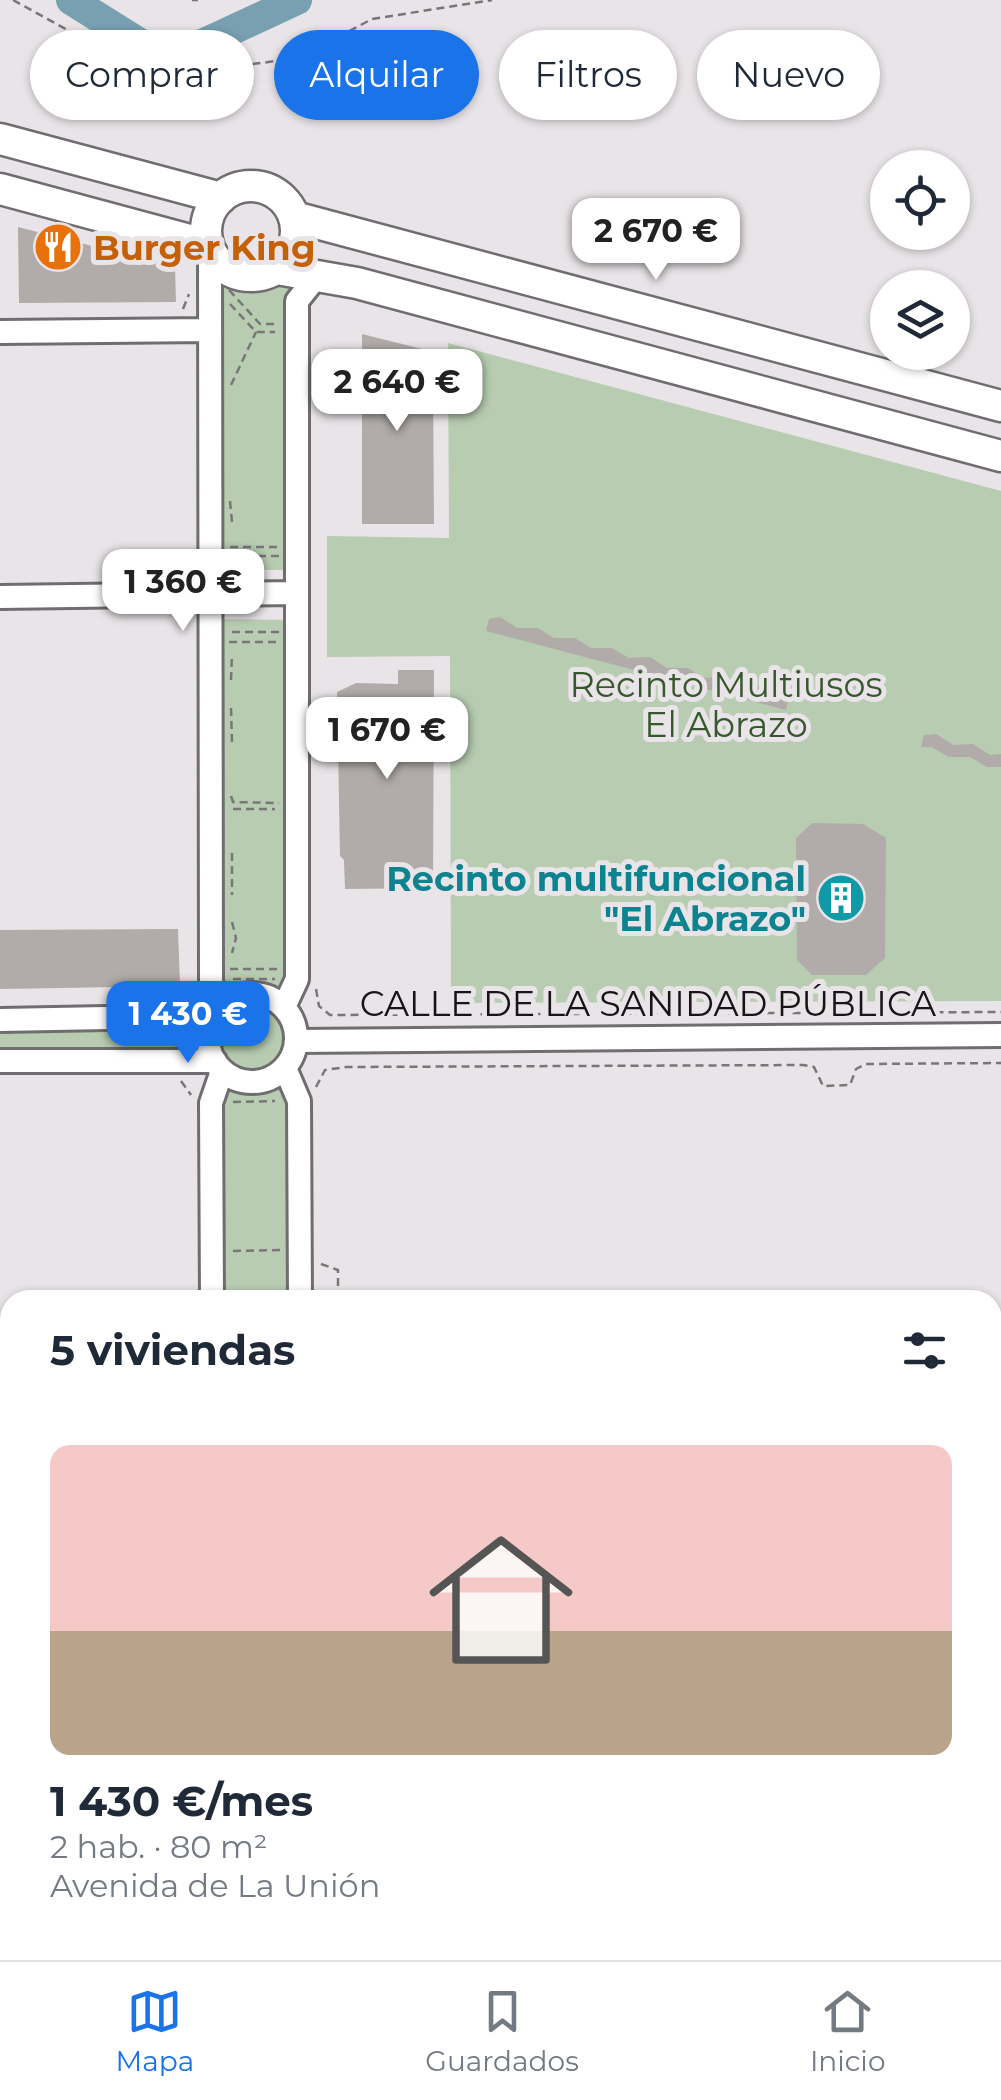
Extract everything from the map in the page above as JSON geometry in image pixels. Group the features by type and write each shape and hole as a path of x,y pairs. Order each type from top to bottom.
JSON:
{"main road":[{"path":"0,138 220,198"},
{"path":"244,186 269,190 289,206 296,236 290,255 277,269 265,274 240,275 218,262 207,270 206,228 220,198 244,186"},
{"path":"0,189 207,270"},
{"path":"294,218 1001,406"},
{"path":"277,269 318,276 1001,456"}],"street":[{"path":"277,269 292,319 291,552 297,593 292,637 293,806 300,976 284,1008"},
{"path":"207,270 216,552 209,594 219,639 226,810 202,979 215,1015"},
{"path":"292,319 318,276"},
{"path":"0,332 209,330"},
{"path":"0,597 297,593"},
{"path":"261,995 284,1008 293,1020 296,1040 285,1068 261,1082 234,1078 218,1066 208,1039 215,1015 234,998 261,995"},
{"path":"0,1020 171,1009 215,1015"},
{"name":"CALLE DE LA SANIDAD PÚBLICA","path":"296,1040 1001,1035"},
{"path":"0,1061 218,1066"},
{"path":"212,1290 210,1102 218,1066"},
{"path":"285,1068 308,1101 308,1250 302,1290"}],"path":[{"path":"13,0 154,77 299,58 372,18 492,0"},
{"path":"192,0 198,0"},
{"path":"181,310 207,270"},
{"path":"207,270 260,324 292,319"},
{"path":"207,270 256,332"},
{"path":"231,384 256,332 292,319"},
{"path":"229,530 234,514 230,500"},
{"path":"216,552 291,552"},
{"path":"216,552 291,552"},
{"path":"219,639 292,637"},
{"path":"219,639 292,637"},
{"path":"219,639 234,666 228,692 235,725 230,751"},
{"path":"226,810 229,785"},
{"path":"226,810 293,806"},
{"path":"226,810 293,806"},
{"path":"230,836 234,876 228,907 236,938 228,969 300,976"},
{"path":"171,1009 202,979 300,976"},
{"path":"300,976 319,1006 330,1015 1001,1012"},
{"path":"210,1102 308,1101 325,1070 346,1067 802,1065 814,1067 823,1086 850,1085 856,1069 866,1064 1001,1063"},
{"path":"212,1251 308,1250 319,1262 338,1270 338,1290"},
{"path":"218,1960 286,1960"}],"green space":[{"path":"218,262 240,273 281,282 297,301 297,570 209,570"},
{"name":"Recinto Multiusos El Abrazo","path":"448,343 1001,491 1001,1001 451,1003 450,656 327,657 327,536 449,538"},
{"path":"209,619 297,620 297,979 284,1007 295,1038 285,1068 299,1101 300,1290 212,1290 222,1071 0,1061 0,1020 215,1014"}],"building":[{"name":"Burger King","path":"18,227 175,267 176,302 19,303"},
{"path":"362,334 426,350 433,375 434,524 362,524"},
{"path":"500,617 517,628 538,628 554,638 575,638 591,648 612,648 629,658 650,657 667,668 688,668 704,678 725,677 740,688 762,687 780,699 789,697 786,710 486,631 489,619"},
{"path":"398,670 434,670 433,888 345,889 344,860 340,856 337,692 356,683 398,684"},
{"path":"936,734 953,745 973,744 990,755 1001,754 1001,767 987,767 970,757 949,757 931,747 921,747 924,735"},
{"name":"Recinto multifuncional \"El Abrazo\"","path":"812,823 863,824 886,838 885,958 866,975 812,975 797,960 796,838"},
{"path":"178,929 180,986 0,989 0,930"}],"waterway":[{"path":"71,0 146,47 189,50 297,0"}],"place":[{"name":"Burger King","path":"58,247"},
{"name":"Recinto multifuncional \"El Abrazo\"","path":"841,898"}]}
